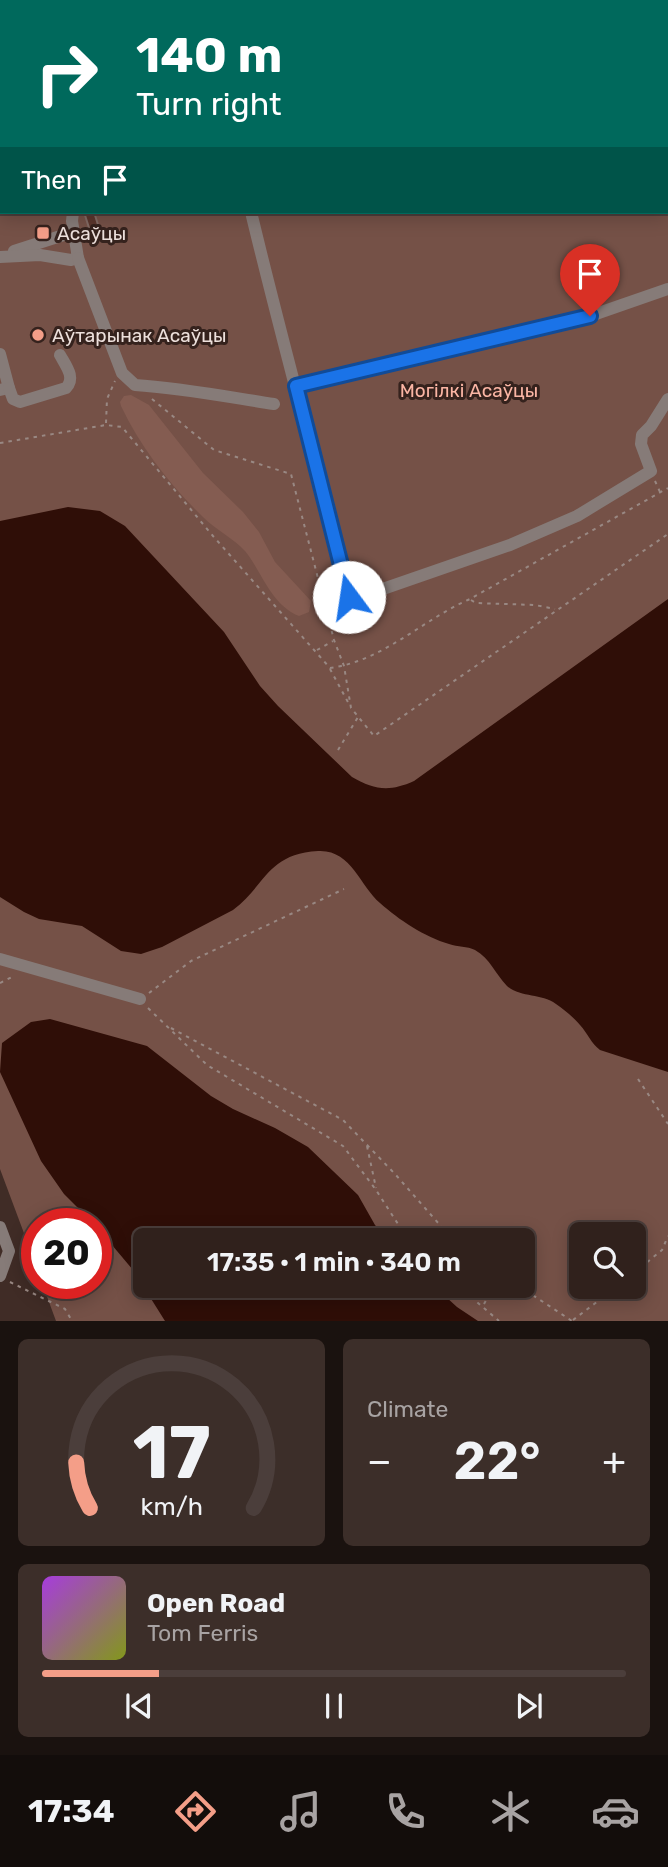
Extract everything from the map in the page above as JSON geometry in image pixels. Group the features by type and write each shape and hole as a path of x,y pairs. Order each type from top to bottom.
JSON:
{"street":[{"path":"73,214 78,258 122,373 135,385 178,388 274,404"},
{"path":"251,214 281,339 296,386 349,597 354,599 510,545 577,516 651,471 641,444 642,435 668,399"},
{"path":"0,256 74,232"},
{"path":"0,256 40,255 71,260 78,258"},
{"path":"296,386 590,316 668,289"},
{"path":"0,354 5,389 13,399 20,402 65,388 70,383 71,378 60,355"},
{"path":"0,959 140,999"},
{"path":"0,1227 9,1251 5,1279"}],"path":[{"path":"106,425 107,399 115,380 122,373"},
{"path":"471,599 476,603 535,605 557,610"},
{"path":"316,651 334,640"},
{"path":"330,668 351,708"},
{"path":"338,751 358,716"},
{"path":"344,889 191,961 140,999 207,1065 344,1146 401,1228"},
{"path":"167,1026 342,1120 442,1228"},
{"path":"638,1079 668,1124"},
{"path":"367,1145 376,1190"},
{"path":"646,1263 662,1250 668,1236"},
{"path":"5,1279 65,1309 72,1321"},
{"path":"535,1297 572,1321 601,1299"},
{"path":"474,1298 499,1321"},
{"path":"483,1305 487,1298"}],"green space":[{"name":"Могілкі Асаўцы","path":"0,214 668,214 668,1321 56,1321 48,1299 112,1299 112,1208 21,1208 21,1225 0,1169"}],"shaded area":[{"path":"131,395 149,405 203,473 243,512 259,532 275,562 311,601 309,612 299,616 281,604 245,551 203,517 168,479 147,451 121,406 120,402 124,396"},
{"path":"68,507 100,511 125,526 224,632 260,686 278,706 352,777 375,787 397,787 414,781 668,599 668,1072 600,1050 566,1011 544,998 518,992 507,986 480,953 431,937 395,916 373,896 347,862 329,852 301,853 288,858 277,864 233,910 162,947 141,954 121,951 82,926 39,919 0,897 0,521"},
{"path":"50,1019 147,1046 211,1096 308,1147 358,1195 378,1228 133,1228 133,1270 112,1245 112,1208 78,1208 64,1194 41,1161 0,1072 2,1043 31,1022"},
{"path":"151,1298 447,1298 478,1321 165,1321"}],"building":[{"path":"85,214 95,214 99,228 90,231"}],"place":[{"name":"Асаўцы","path":"43,233"},
{"name":"Аўтарынак Асаўцы","path":"38,335"}],"route":[{"path":"349,597 296,386 590,316"}]}
